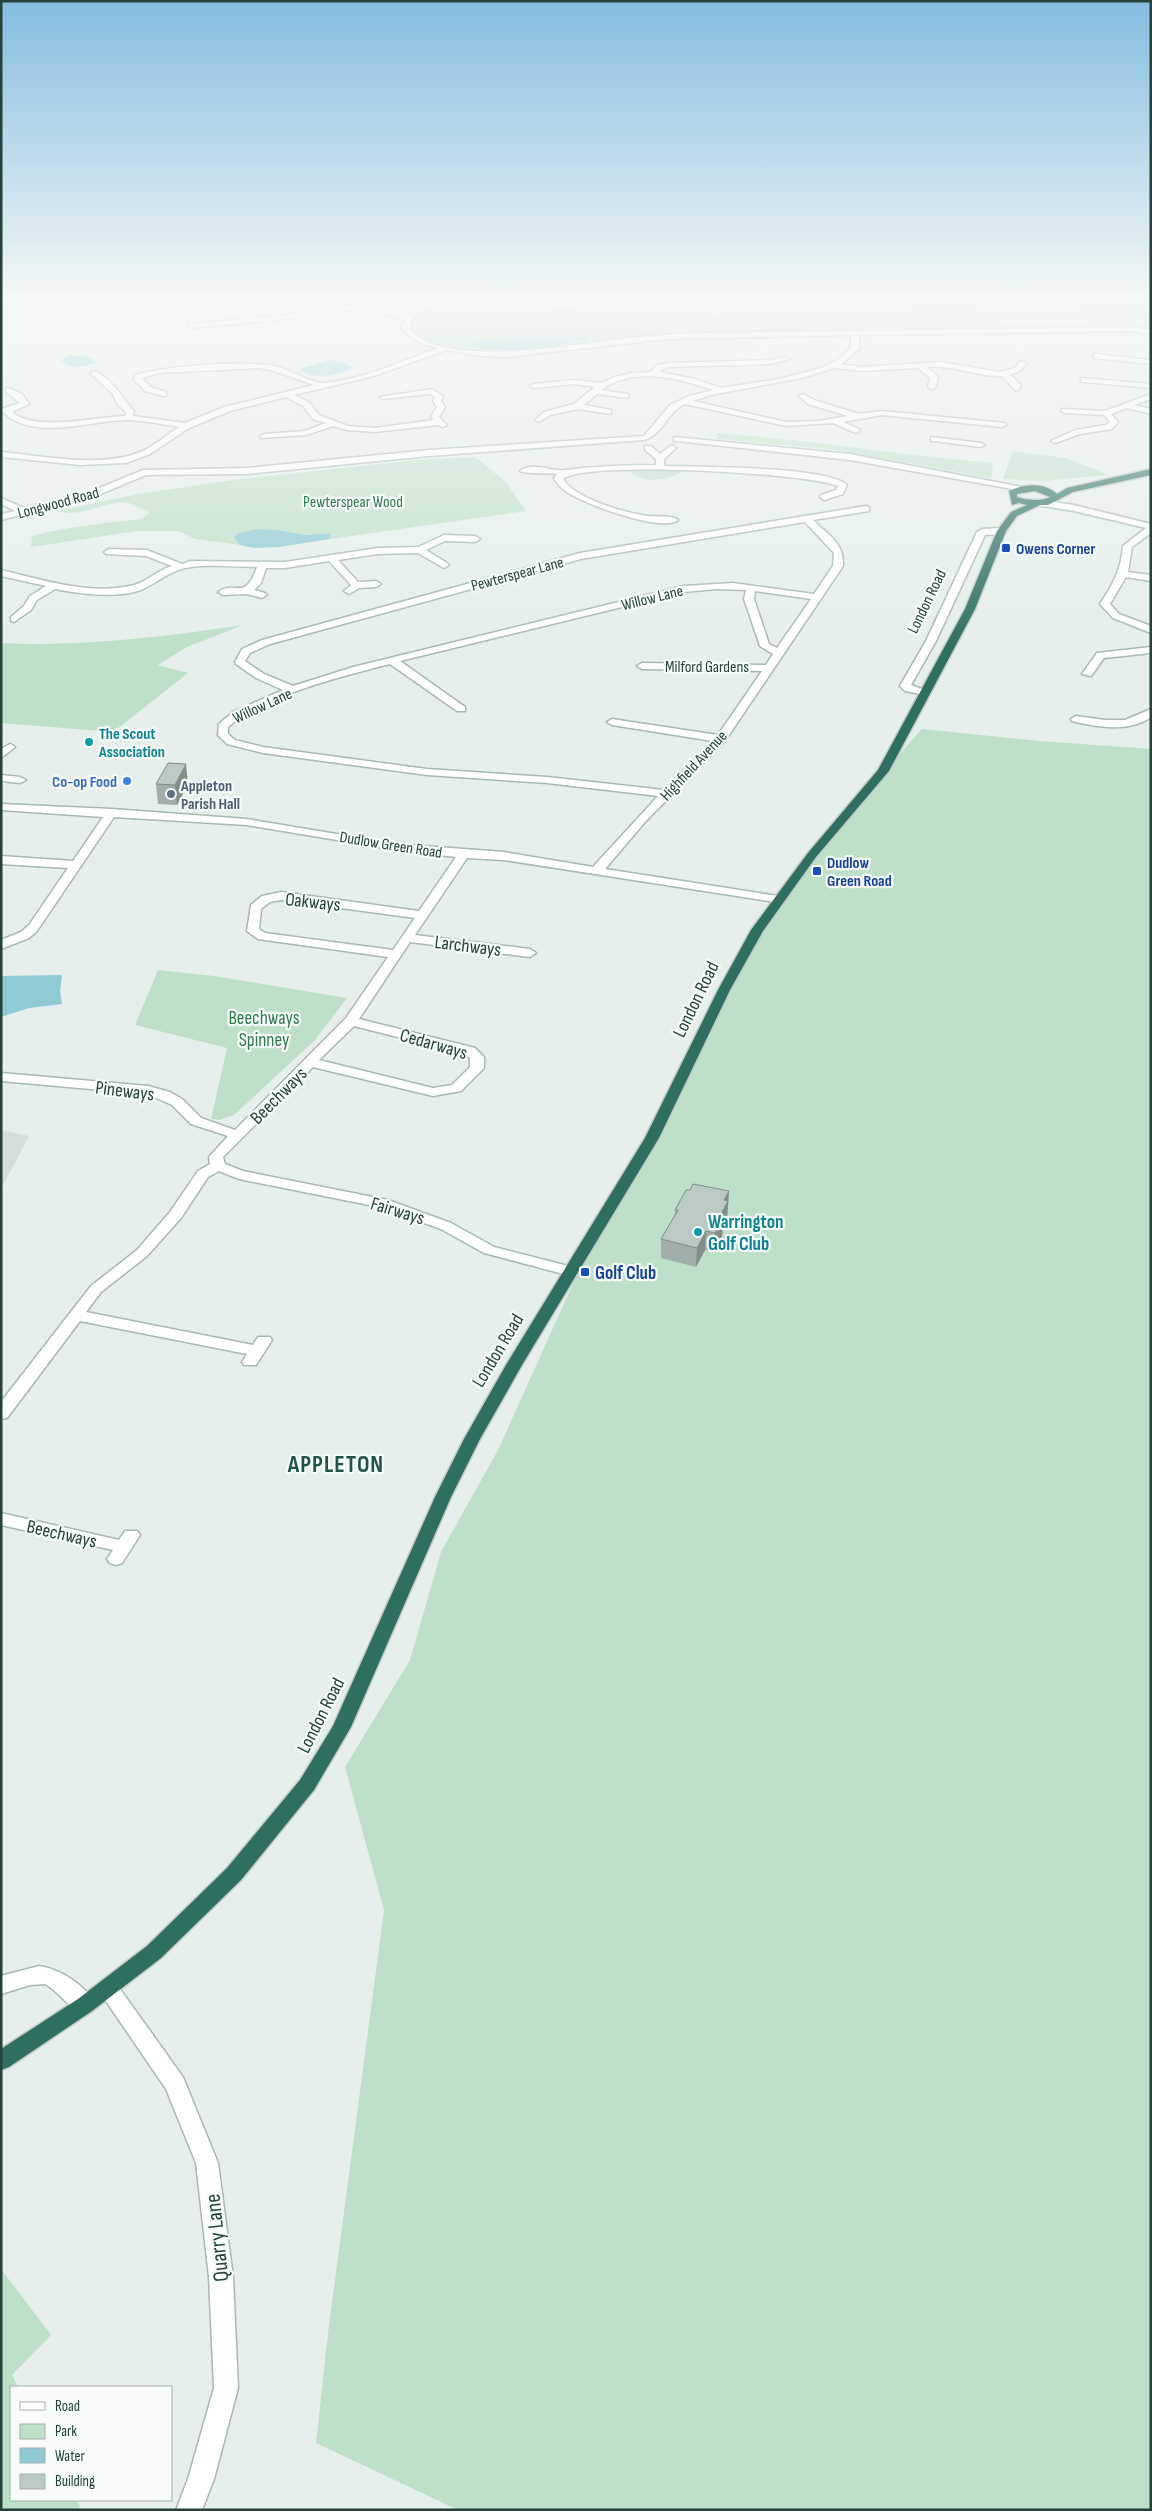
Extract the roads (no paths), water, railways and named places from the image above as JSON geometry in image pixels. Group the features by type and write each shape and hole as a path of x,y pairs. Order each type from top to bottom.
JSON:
{"highway":[{"path":"1083,486 1014,491 1014,514 1055,498 1065,491 1151,472"},
{"path":"1030,489 1049,492 1055,498"},
{"path":"1013,498 1025,502 1039,503"},
{"name":"London Road","path":"1,2061 86,2005 154,1952 207,1903 261,1844 307,1785 342,1726 443,1497 468,1447 514,1365 652,1138 724,990 757,930 778,900 883,770 970,609 1002,531 1014,514"}],"street":[{"path":"4,411 20,420 48,425 128,418 186,426"},
{"path":"128,418 130,411"},
{"path":"115,472 116,463 155,447 186,426 222,411"},
{"path":"312,411 316,417 331,424 375,430 441,423 435,415 438,411"},
{"path":"539,420 543,411"},
{"path":"604,411 608,412"},
{"path":"669,411 670,433"},
{"path":"727,411 778,423 803,424 882,413 1002,425"},
{"path":"842,411 857,416"},
{"path":"1064,412 1106,413 1112,411"},
{"path":"1054,441 1078,432 1112,426 1113,420 1106,413"},
{"path":"833,420 856,431"},
{"path":"944,440 953,426 961,420"},
{"path":"262,437 306,433 331,424"},
{"path":"660,458 680,445 680,440 670,433"},
{"path":"660,458 639,443 645,438 670,433 724,444 850,456 970,480 1030,489"},
{"name":"Longwood Road","path":"1,517 82,497 145,473 248,471 429,453 598,443 645,438 670,433"},
{"path":"934,439 981,445"},
{"name":"Longwood Road","path":"598,443 647,448 673,448"},
{"path":"673,448 724,444"},
{"path":"80,462 115,472 145,473 157,469 155,447"},
{"path":"1,454 80,462 127,460"},
{"path":"660,458 660,468"},
{"name":"Longwood Road","path":"127,460 157,461 191,471"},
{"path":"524,471 542,469 563,472 592,468 743,470 789,474 838,482 843,487 836,494 824,497"},
{"name":"Longwood Road","path":"114,485 115,472"},
{"path":"563,472 558,481 586,500 635,516 667,521"},
{"path":"970,480 1013,498"},
{"path":"836,494 848,498"},
{"path":"1055,498 1074,508"},
{"path":"1,501 22,511"},
{"path":"1039,503 1074,508 1151,528"},
{"name":"Pewterspear Lane","path":"292,690 260,676 240,662 246,650 266,642 580,556 866,509"},
{"name":"Highfield Avenue","path":"597,870 720,738 771,668 779,653 834,572 840,559 836,547 807,519"},
{"path":"1151,528 1129,544 1126,566 1116,589 1105,601 1106,607 1116,616 1151,630"},
{"name":"London Road","path":"925,692 909,689 905,686 931,641 982,532 1002,531"},
{"path":"1,573 78,591 126,590 139,586 164,571 180,566 215,562 262,566 332,559 378,551 420,550 444,538 475,538"},
{"path":"420,550 444,565"},
{"path":"104,553 147,553 180,566"},
{"path":"332,559 352,589 376,584"},
{"path":"248,591 256,583 262,566"},
{"path":"1122,574 1151,578"},
{"path":"26,620 9,618 28,608 33,598 53,586"},
{"name":"Willow Lane","path":"668,794 556,781 427,772 263,750 231,742 223,735 223,726 231,718 292,690 393,661 684,589 707,586 751,589"},
{"path":"779,653 765,646 749,599 751,589 816,597"},
{"path":"222,592 248,591 262,595"},
{"path":"1076,673 1090,676 1096,659 1101,655 1151,650"},
{"path":"393,661 461,709"},
{"name":"Milford Gardens","path":"642,666 771,668"},
{"path":"1074,718 1126,724 1138,722 1151,712"},
{"path":"612,722 720,738"},
{"path":"1,755 10,747"},
{"path":"1,778 20,780"},
{"name":"Dudlow Green Road","path":"1,807 112,812 248,822 398,847 504,856 778,900"},
{"path":"1,945 25,934 33,928 112,812"},
{"name":"Beechways","path":"1,1414 96,1289 142,1253 176,1215 203,1174 218,1166 216,1157 351,1021 464,854"},
{"path":"1,860 76,865"},
{"name":"Oakways","path":"395,954 262,936 253,930 255,908 261,902 281,896 421,915"},
{"name":"Larchways","path":"406,938 530,953"},
{"name":"Cedarways","path":"311,1062 433,1092 456,1088 477,1068 477,1057 470,1051 351,1021"},
{"name":"Pineways","path":"1,1077 148,1090 165,1095 177,1102 196,1121 237,1135"},
{"name":"Fairways","path":"218,1166 239,1175 383,1203 446,1226 489,1250 571,1271"},
{"path":"76,1315 257,1351"},
{"name":"Beechways","path":"1,1519 124,1547"},
{"path":"1,1985 34,1974 46,1975 57,1980 86,2005"},
{"name":"Quarry Lane","path":"108,1988 175,2084 207,2163 221,2277 226,2388 201,2479 189,2510"}],"water":[{"path":"258,529 279,530 305,535 330,533 330,539 279,547 254,548 240,545 234,537 238,533"},
{"path":"62,975 60,991 62,1004 29,1008 1,1017 1,976"}],"place":[{"name":"Owens Corner","path":"1006,548"},
{"name":"The Scout Association","path":"89,742"},
{"name":"Co-op Food","path":"127,781"},
{"name":"Appleton Parish Hall","path":"171,794"},
{"name":"Dudlow Green Road","path":"817,871"},
{"name":"Warrington Golf Club","path":"698,1232"},
{"name":"Golf Club","path":"585,1272"}],"district":[{"name":"APPLETON","path":"336,1464"}],"park label":[{"name":"Pewterspear Wood","path":"353,501"},
{"name":"Beechways Spinney","path":"264,1028"}]}
